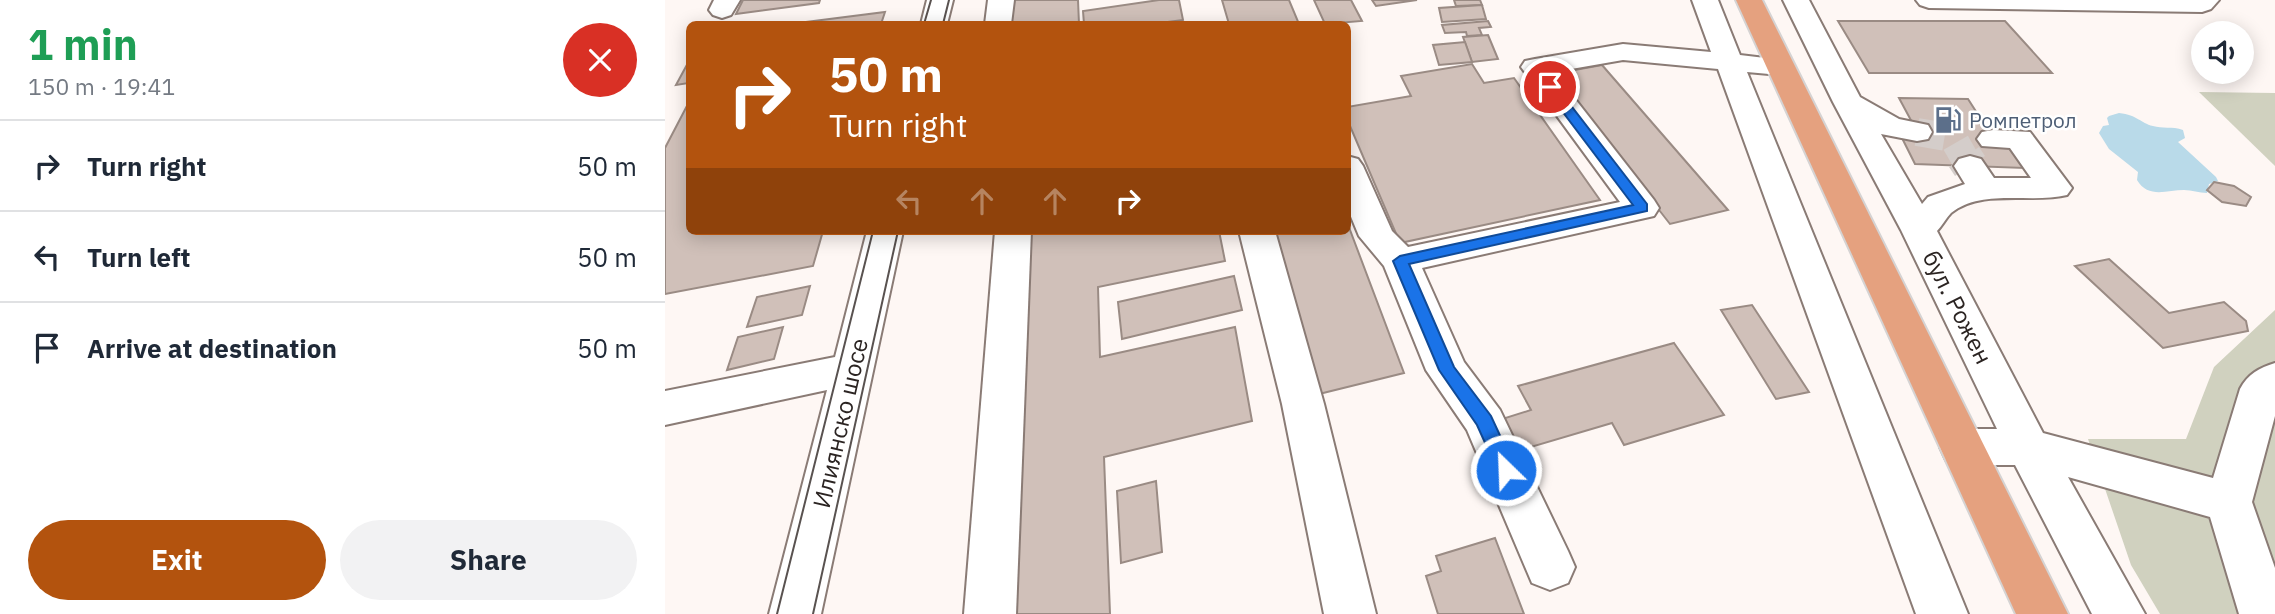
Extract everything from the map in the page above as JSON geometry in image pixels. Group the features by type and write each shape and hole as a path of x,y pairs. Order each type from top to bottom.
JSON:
{"main road":[{"path":"1749,0 2042,614"}],"street":[{"path":"935,21 940,0"},
{"path":"998,21 1001,0"},
{"path":"1705,0 1942,614"},
{"name":"бул. Рожен","path":"1796,0 1848,102 1919,230 2028,447 2119,614"},
{"path":"1929,0 2202,4 2206,0"},
{"path":"1400,261 1642,208 1535,67 1623,52 1780,67"},
{"path":"1848,102 1890,127 1917,132"},
{"path":"1919,230 1940,205 1977,177 2055,188 2019,139 1993,139"},
{"path":"1351,175 1377,236 1400,261 1447,370 1485,422 1550,567"},
{"name":"Илиянско шосе","path":"795,614 884,235"},
{"path":"990,614 1013,235"},
{"path":"1258,235 1303,404 1350,614"},
{"path":"665,408 853,369"},
{"path":"2265,614 2229,502 2261,389 2275,379"},
{"path":"1962,447 2028,447 2229,502"}],"green space":[{"path":"2199,92 2275,93 2275,166"},
{"path":"2275,310 2275,614 2160,614 2131,565 2088,439 2186,439 2214,367"}],"water":[{"path":"2119,113 2131,115 2153,126 2183,130 2185,138 2178,142 2218,181 2209,184 2207,193 2184,190 2152,192 2141,186 2137,180 2138,172 2109,149 2099,133 2103,126 2109,125 2109,116"}],"building":[{"path":"743,0 820,0 819,3 736,14"},
{"path":"1011,0 1078,0 1079,21 1009,21"},
{"path":"1159,0 1179,0 1183,20 1084,21 1083,11"},
{"path":"1222,0 1289,0 1298,21 1228,21"},
{"path":"1314,0 1351,0 1362,21 1351,22 1324,21"},
{"path":"1372,0 1417,0 1376,6"},
{"path":"1454,0 1480,0 1482,5 1456,6"},
{"path":"1482,5 1486,19 1442,22 1439,8"},
{"path":"885,12 882,21 814,21"},
{"path":"1488,21 1491,27 1479,28 1482,35 1467,36 1466,32 1445,33 1442,25"},
{"path":"1838,21 2005,21 2052,73 1869,73"},
{"path":"1488,35 1498,59 1472,62 1463,37"},
{"path":"1465,42 1472,62 1439,65 1433,45"},
{"path":"1472,64 1484,83 1514,78 1600,200 1400,243 1351,128 1351,106 1411,96 1401,76"},
{"path":"1602,65 1728,210 1670,224 1553,74"},
{"path":"686,67 686,83 676,85"},
{"path":"1899,98 1968,99 1995,141 2007,142 2024,168 1915,164 1902,138 1921,139"},
{"path":"686,108 686,235 822,235 813,266 665,294 665,148"},
{"path":"2214,182 2234,186 2251,197 2246,206 2222,202 2207,190"},
{"path":"1351,233 1404,373 1315,395 1271,235 1351,235"},
{"path":"1022,235 1220,235 1225,261 1098,287 1100,357 1235,327 1252,421 1104,457 1110,614 1002,614"},
{"path":"2109,259 2169,313 2224,302 2246,321 2248,331 2163,348 2075,266"},
{"path":"1234,276 1242,310 1122,339 1118,302"},
{"path":"810,286 802,315 747,327 757,297"},
{"path":"1752,305 1809,392 1776,399 1721,310"},
{"path":"783,327 774,359 727,370 738,337"},
{"path":"1674,343 1724,415 1624,445 1612,423 1517,451 1502,419 1531,410 1518,386"},
{"path":"1156,481 1162,552 1121,563 1117,491"},
{"path":"1495,538 1524,614 1438,614 1426,576 1441,571 1436,556"}],"tunnel":[{"path":"1917,132 1953,138 1965,159"},
{"path":"1964,157 1970,166"}],"tram line":[{"path":"925,21 931,0"},
{"path":"944,21 949,0"},
{"path":"777,614 872,235"},
{"path":"813,614 897,235"}],"place":[{"name":"Ромпетрол","path":"1948,120"}],"route":[{"path":"1506,470 1485,422 1447,370 1400,261 1642,208 1550,87"}]}
